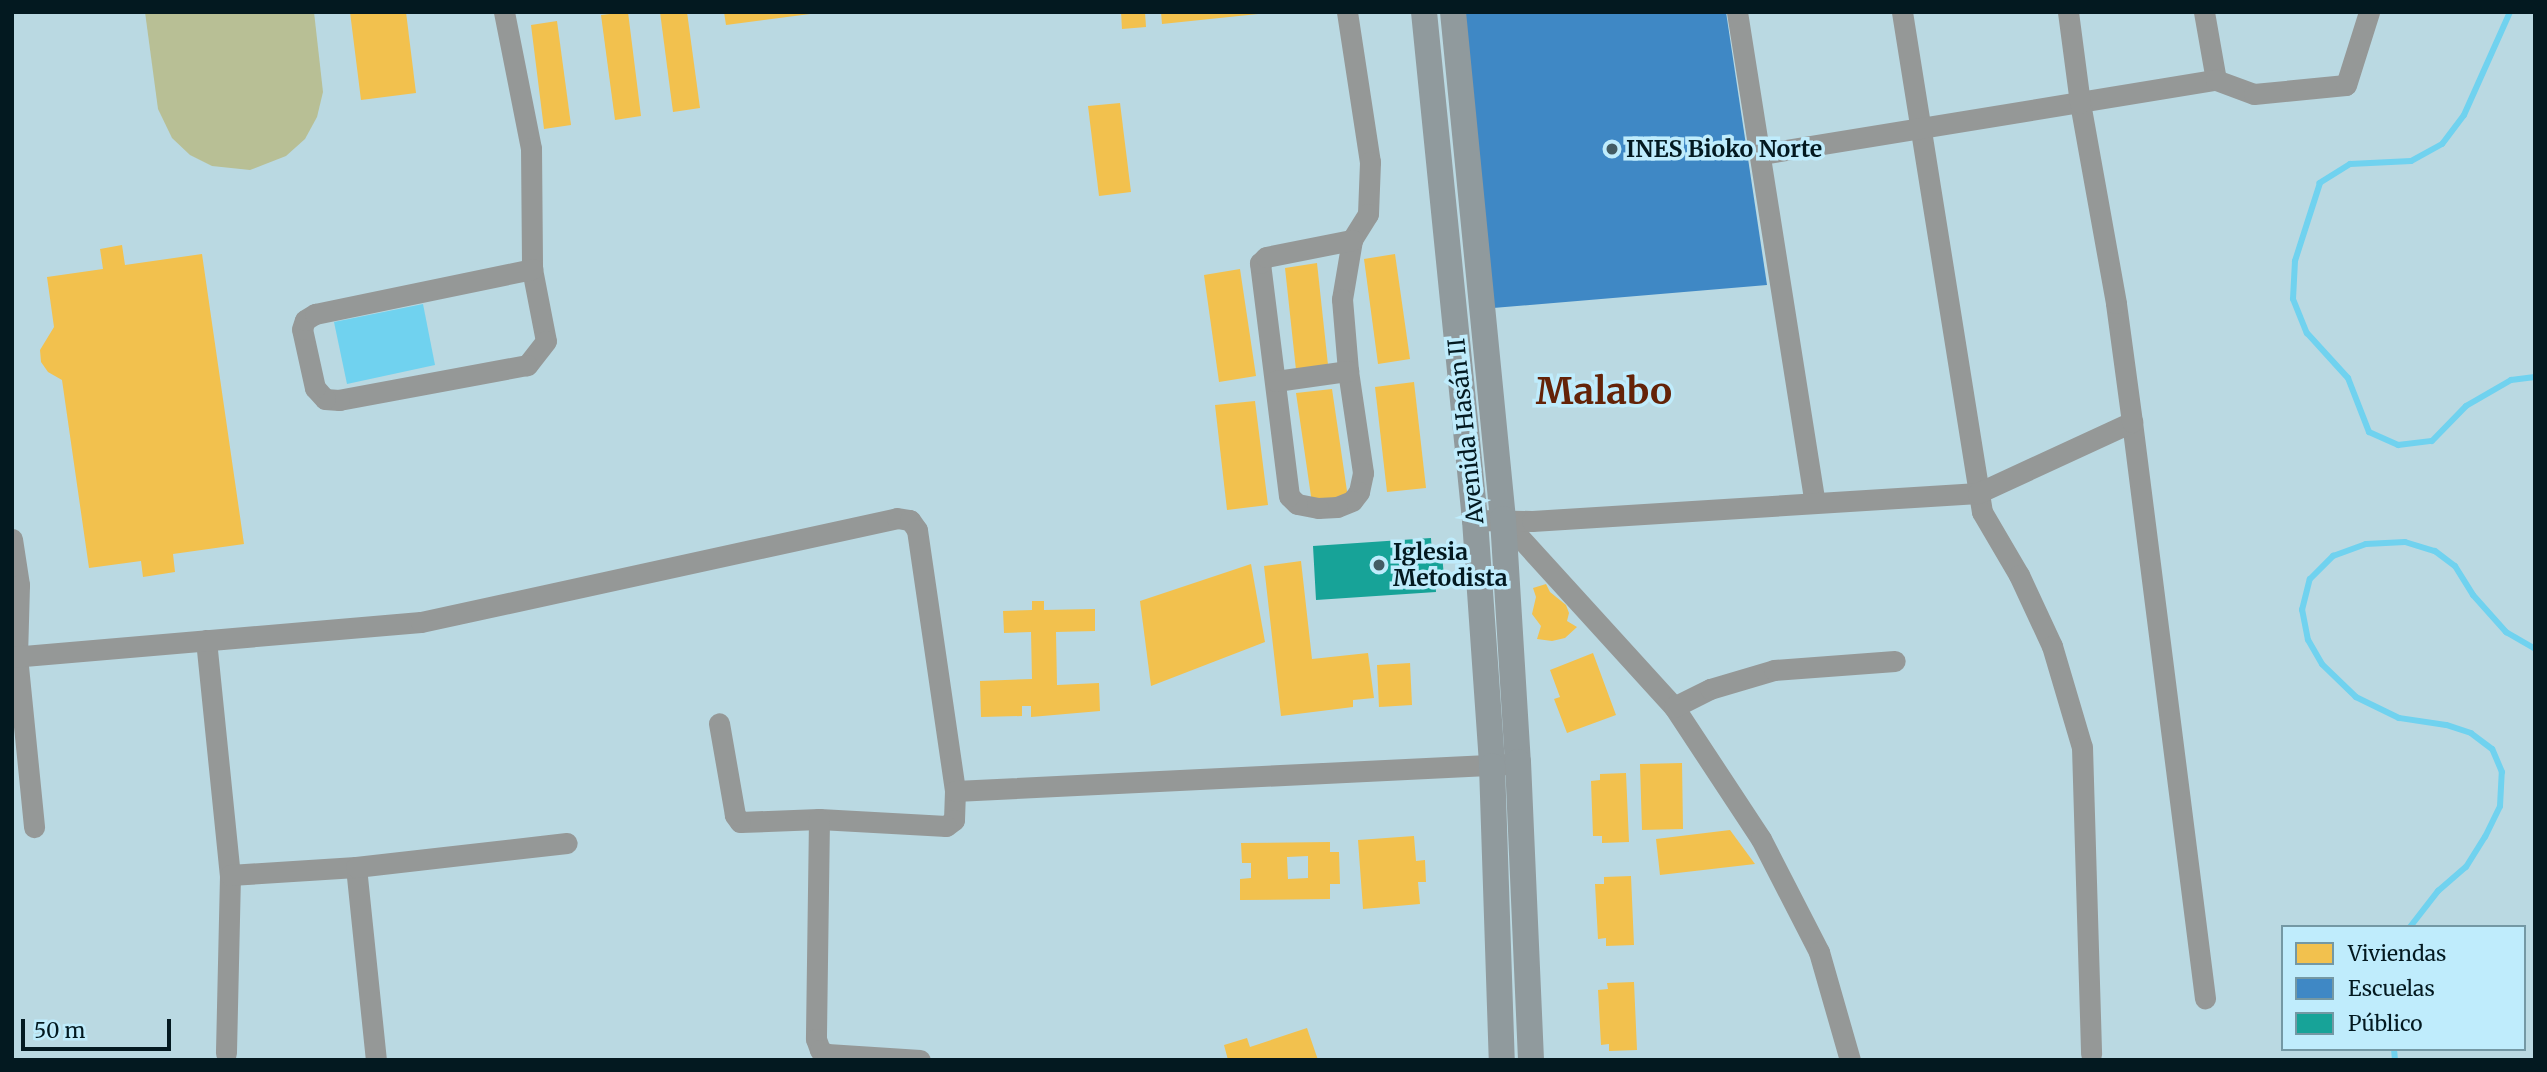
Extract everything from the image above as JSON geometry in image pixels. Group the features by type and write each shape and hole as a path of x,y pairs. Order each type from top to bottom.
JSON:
{"main road":[{"name":"Avenida Hasán II","path":"1424,12 1475,520 1492,766 1502,1060"},
{"name":"Avenida Hasán II","path":"1453,12 1503,519 1518,762 1531,1060"}],"street":[{"path":"504,12 531,148 532,269 547,341 527,365 339,400 325,399 315,388 302,329 305,320 315,314 532,269"},
{"path":"1347,12 1370,162 1368,214 1352,240 1342,299 1348,371 1363,473 1359,492 1352,501 1337,507 1318,508 1297,504 1289,496 1260,262 1266,257 1352,240"},
{"path":"1737,12 1762,154 1815,502"},
{"path":"1902,12 1982,512 2019,575 2052,646 2082,747 2091,1054"},
{"path":"2068,12 2080,103 2116,303 2204,998"},
{"path":"2204,12 2216,80"},
{"path":"1762,154 2216,80 2254,94 2346,85 2369,12"},
{"path":"1276,381 1348,371"},
{"path":"1475,520 1532,521 1978,492 2132,422"},
{"path":"15,657 421,622 897,518 910,520 917,530 954,791 954,820 946,826 819,819 740,822 735,815 719,723"},
{"path":"1503,519 1674,707 1761,839 1819,952 1850,1060"},
{"path":"12,539 19,585 15,657 34,827"},
{"path":"206,640 230,875 226,1053"},
{"path":"1674,707 1728,682 1774,670 1895,661"},
{"path":"954,791 1492,766 1518,762"},
{"path":"819,819 816,1039 820,1049 827,1054 920,1060"},
{"path":"230,875 356,867 567,843"},
{"path":"356,867 376,1060"}],"green space":[{"path":"145,12 314,12 323,92 317,117 305,139 286,156 250,170 212,166 190,155 172,138 158,109"}],"water":[{"path":"423,304 435,365 347,384 334,322"}],"building: Viviendas":[{"path":"350,12 406,12 416,93 361,100"},
{"path":"628,12 641,116 615,120 601,15"},
{"path":"660,12 687,12 700,108 673,112"},
{"path":"724,12 810,12 810,14 726,25"},
{"path":"1121,12 1145,12 1146,27 1122,29"},
{"path":"1161,12 1258,12 1258,14 1162,24"},
{"path":"557,21 571,125 544,129 531,25"},
{"path":"1120,103 1131,192 1099,196 1088,106"},
{"path":"122,245 125,265 202,254 244,544 173,554 175,572 143,577 141,561 89,568 62,380 48,372 41,362 40,350 54,327 47,277 103,269 100,249"},
{"path":"1395,254 1410,359 1378,364 1364,259"},
{"path":"1317,263 1328,365 1296,370 1285,268"},
{"path":"1240,269 1256,376 1219,382 1204,275"},
{"path":"1414,382 1426,488 1387,492 1375,387"},
{"path":"1332,389 1348,498 1312,503 1296,393"},
{"path":"1255,401 1268,505 1227,510 1215,405"},
{"path":"1301,561 1312,659 1368,653 1374,698 1353,700 1353,707 1281,716 1264,566"},
{"path":"1251,564 1265,642 1151,686 1140,601"},
{"path":"1546,584 1550,592 1566,605 1569,613 1567,621 1577,627 1565,638 1552,641 1537,639 1541,626 1532,614 1536,597 1533,588"},
{"path":"1032,601 1044,601 1044,610 1095,609 1095,631 1056,632 1057,685 1099,683 1100,711 1031,717 1031,706 1022,706 1022,716 981,717 980,681 1032,679 1031,632 1004,633 1003,611 1032,610"},
{"path":"1593,653 1616,715 1567,733 1554,699 1560,697 1550,670"},
{"path":"1410,663 1412,705 1379,707 1377,665"},
{"path":"1682,763 1683,829 1642,830 1640,764"},
{"path":"1626,773 1629,842 1602,843 1602,836 1593,836 1591,781 1600,780 1600,774"},
{"path":"1730,830 1755,864 1660,875 1656,839"},
{"path":"1414,836 1416,861 1425,860 1426,882 1418,882 1420,904 1363,909 1358,840"},
{"path":"1330,842 1330,852 1339,852 1340,884 1330,884 1330,899 1240,900 1240,879 1251,878 1251,863 1242,863 1241,843","holes":["1308,856 1308,878 1288,879 1287,857"]},
{"path":"1631,876 1634,945 1606,946 1606,938 1598,939 1595,884 1604,884 1604,877"},
{"path":"1634,982 1637,1050 1609,1051 1609,1044 1601,1045 1598,990 1608,989 1607,983"},
{"path":"1307,1028 1318,1060 1228,1060 1224,1045 1247,1038 1250,1047"}],"building: Escuelas":[{"name":"INES Bioko Norte","path":"1462,12 1726,12 1767,285 1493,308"}],"building: Público":[{"name":"Iglesia Metodista","path":"1431,538 1432,554 1442,554 1444,577 1435,577 1436,592 1316,600 1313,546"}],"waterway":[{"path":"2510,12 2464,115 2442,144 2411,161 2350,164 2320,183 2295,261 2293,299 2307,333 2348,378 2369,432 2398,445 2432,441 2466,406 2511,380 2535,377"},
{"path":"2412,925 2438,891 2466,867 2485,837 2500,806 2502,772 2492,749 2471,733 2446,725 2399,718 2356,697 2322,664 2308,640 2302,610 2310,579 2333,556 2366,544 2405,542 2435,551 2455,566 2473,595 2506,632 2535,649"},
{"path":"2394,1051 2395,1060"}],"place":[{"name":"INES Bioko Norte","path":"1612,149"},
{"name":"Iglesia Metodista","path":"1379,565"}],"district":[{"name":"Malabo","path":"1604,391"}]}
